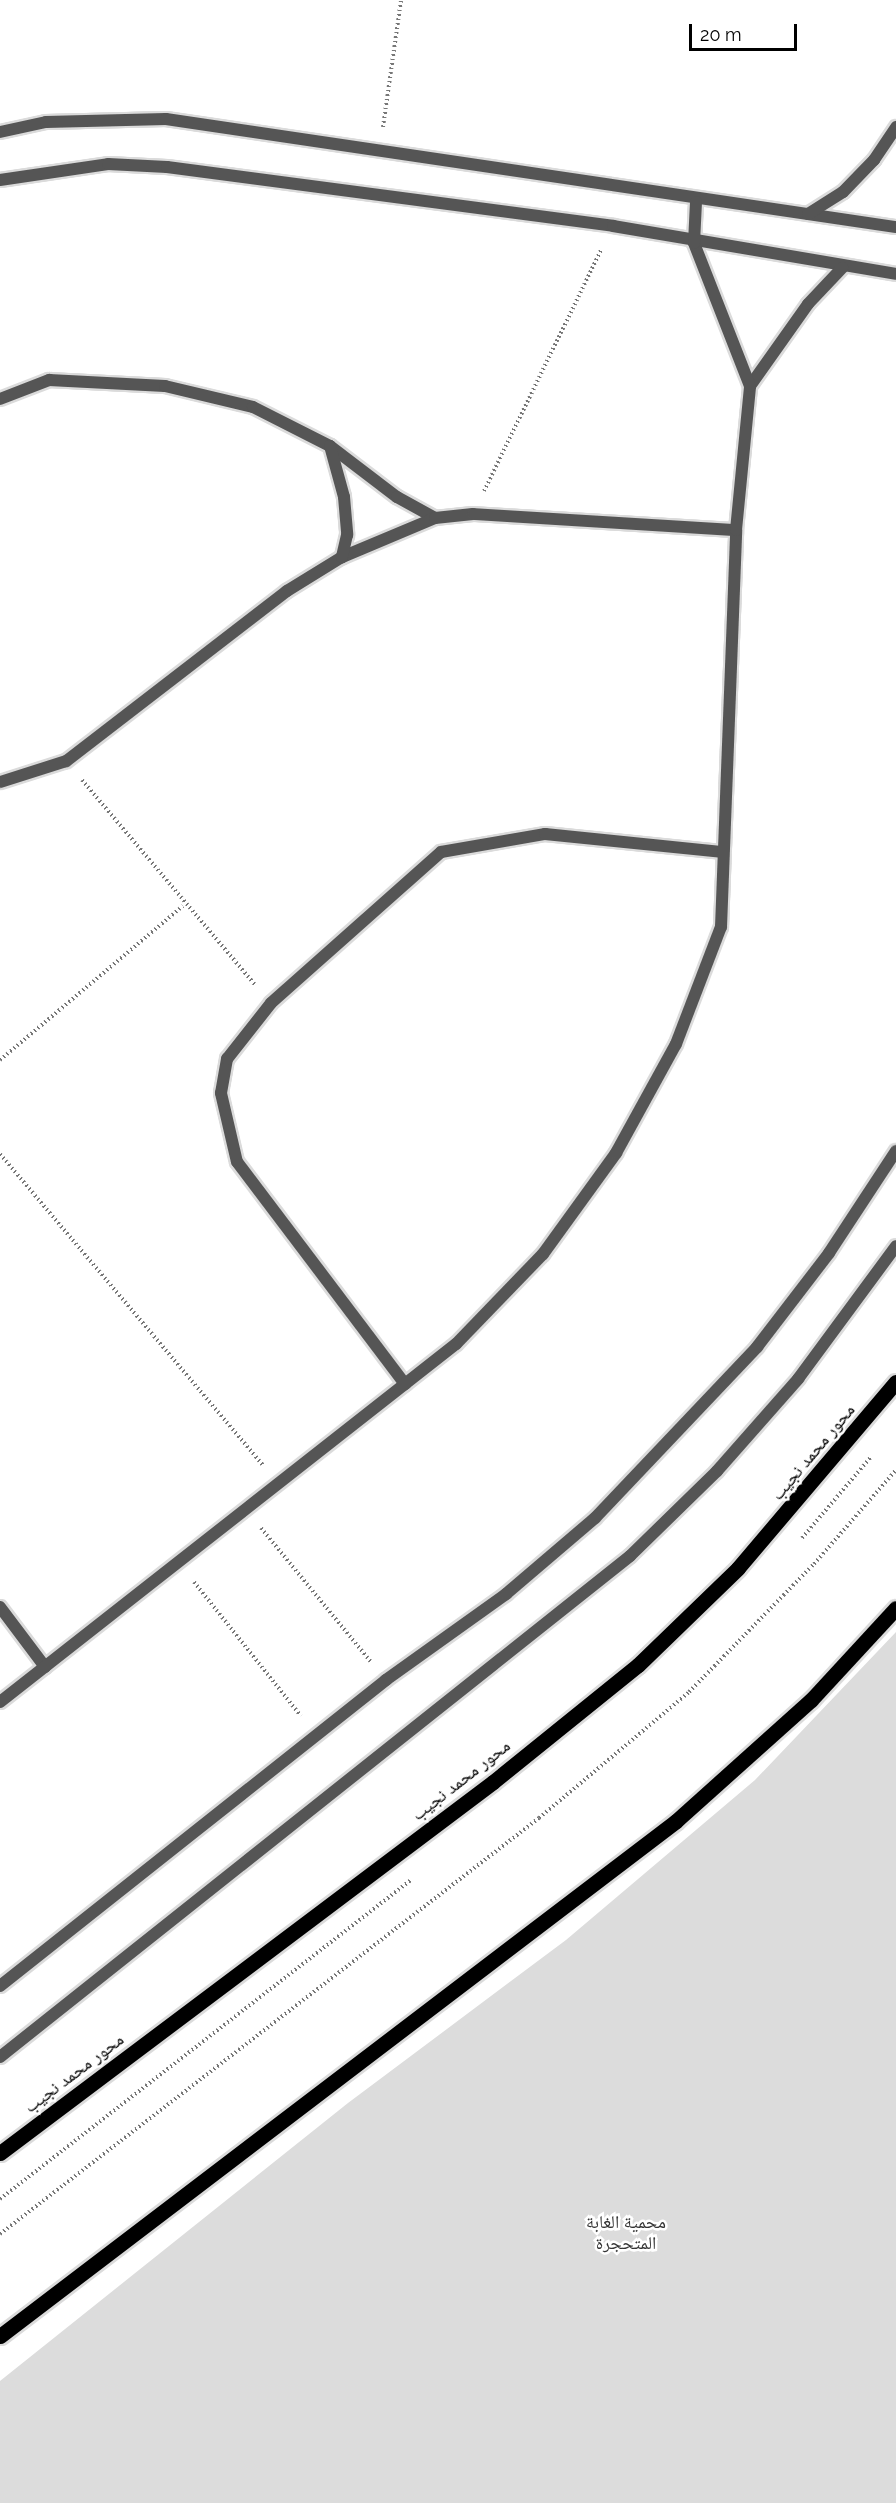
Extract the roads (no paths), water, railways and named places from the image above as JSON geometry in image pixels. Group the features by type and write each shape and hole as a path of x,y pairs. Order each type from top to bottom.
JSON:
{"main road":[{"name":"محور محمد نجيب","path":"0,2153 493,1782 638,1665 738,1568 896,1382"},
{"path":"0,2336 676,1821 811,1700 896,1608"}],"street":[{"path":"0,132 56,122 166,119 380,149 696,202 808,214 896,227"},
{"path":"808,214 843,192 874,160 896,127"},
{"path":"0,180 108,164 167,167 613,226 694,243 842,268 896,274"},
{"path":"0,1702 456,1344 543,1254 616,1153 676,1044 721,927 721,852 736,530 750,386 694,243 696,202"},
{"path":"750,386 808,304 842,268"},
{"path":"0,399 49,380 165,386 253,407 330,446 397,497 435,518"},
{"path":"330,446 344,497 347,535 342,557"},
{"path":"0,782 66,760 287,591 342,557 435,518 473,514 736,530"},
{"path":"405,1384 237,1162 221,1094 227,1059 271,1003 441,852 545,834 721,852"},
{"path":"0,1986 318,1737 386,1680 506,1594 595,1518 679,1435 822,1263 896,1151"},
{"path":"0,2057 630,1556 717,1471 798,1379 896,1246"},
{"path":"0,1607 45,1667"}],"park label":[{"name":"محمية الغابة المتحجرة","path":"626,2233"}]}
